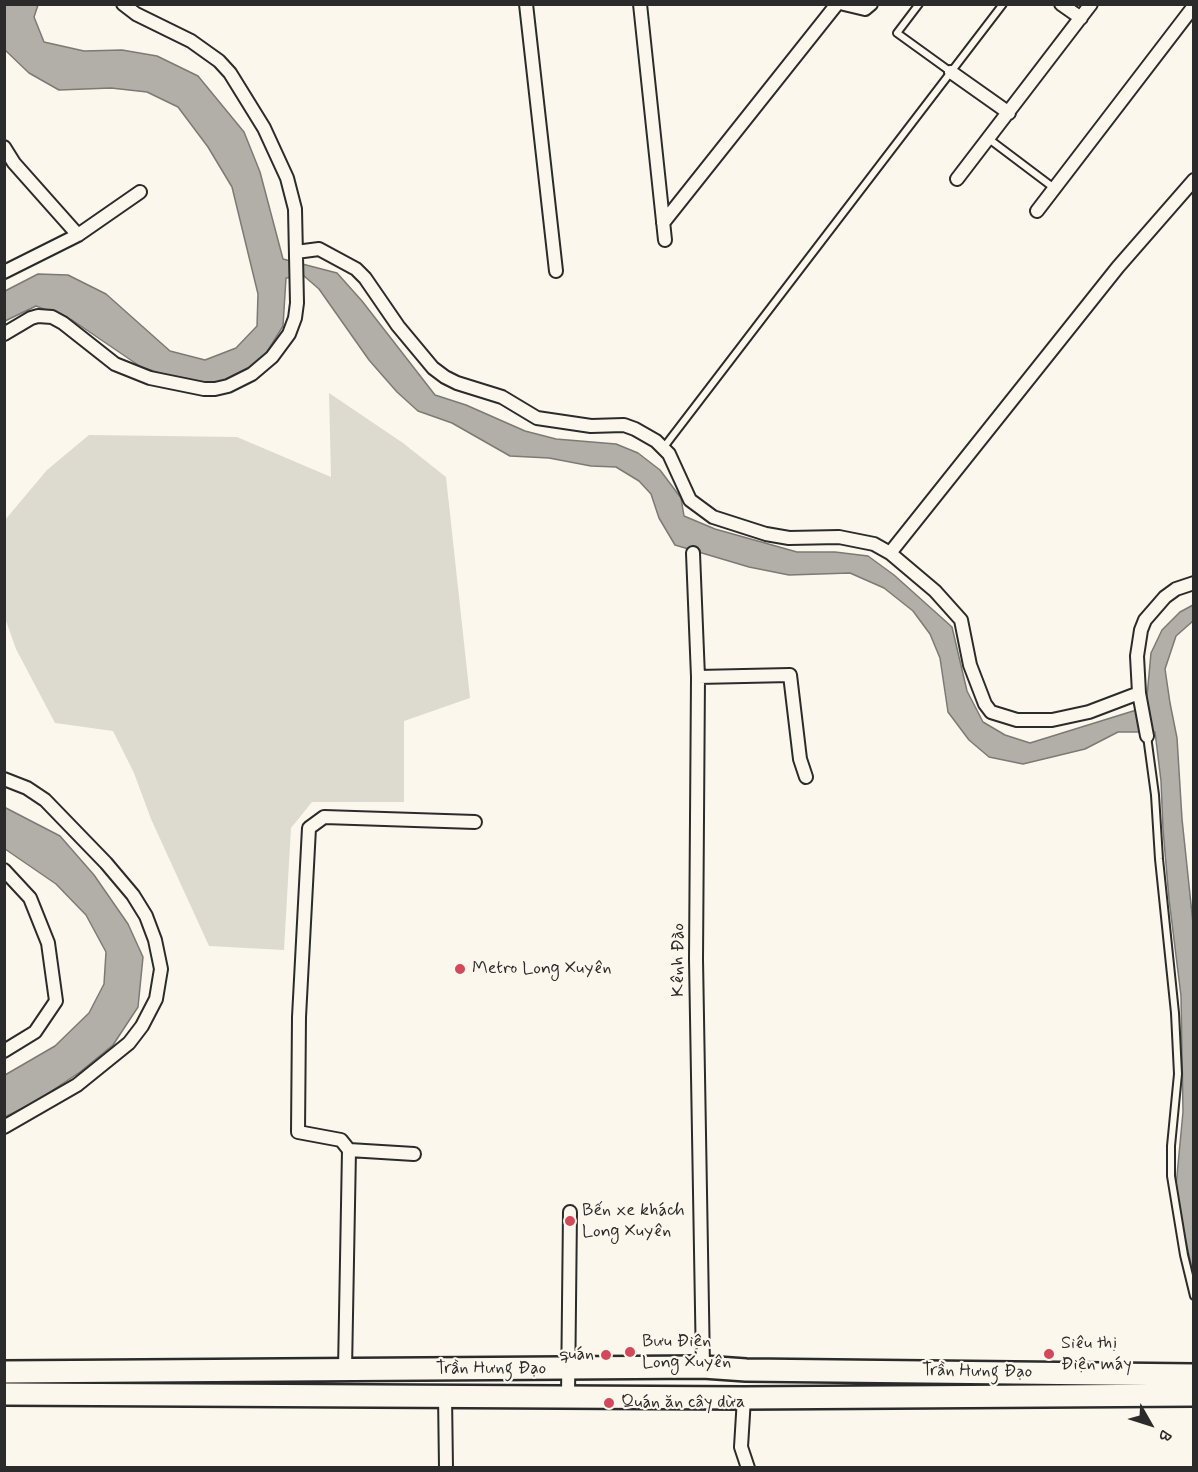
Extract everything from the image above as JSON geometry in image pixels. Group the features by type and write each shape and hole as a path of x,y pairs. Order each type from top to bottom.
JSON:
{"highway":[{"name":"Trần Hưng Đạo","path":"4,1372 703,1367 747,1370 1194,1375"},
{"path":"744,1398 747,1370"},
{"name":"Trần Hưng Đạo","path":"4,1394 744,1398 1194,1395"}],"street":[{"path":"4,334 31,318 52,317 116,364 150,378 204,389 215,389 228,386 252,374 272,357 282,345 295,318 297,303 295,209 287,178 264,129 230,73 219,61 191,41 136,14 123,4"},
{"path":"526,4 556,271"},
{"path":"640,4 664,240"},
{"path":"663,223 837,4"},
{"path":"844,4 864,9 871,4"},
{"path":"1061,4 1081,18"},
{"path":"957,179 1091,4"},
{"path":"1037,211 1194,6"},
{"path":"951,72 1009,113"},
{"path":"4,147 14,163 78,235"},
{"path":"891,553 1118,267 1194,180"},
{"path":"4,272 78,235 140,192"},
{"path":"296,254 319,249 356,269 365,278 398,326 433,368 445,377 502,397 537,418 591,426 624,425 664,447 677,467 690,500 712,517 766,534 789,538 839,537 874,544 891,553 935,591 961,620 970,665 985,704 991,712 1017,720 1052,720 1140,697"},
{"name":"Kênh Đào","path":"693,553 698,677 696,959 703,1367"},
{"path":"1147,736 1140,697 1137,656 1141,630 1145,620 1165,597 1176,589 1194,583"},
{"path":"698,677 790,675 800,759 806,777"},
{"path":"4,778 27,788 45,800 106,863 146,916 155,940 160,969 156,999 142,1026 129,1043 77,1085 5,1127"},
{"path":"345,1370 349,1150 341,1140 297,1132 299,1017 309,828 324,817 475,822"},
{"path":"4,870 30,898 48,943 56,1001 35,1032 4,1051"},
{"path":"349,1150 414,1154"},
{"path":"568,1396 570,1212"},
{"path":"445,1395 446,1467"},
{"path":"744,1398 741,1447 748,1467"}],"lane":[{"path":"919,4 897,33 951,72"},
{"path":"664,447 1003,4"},
{"path":"989,138 1055,188"},
{"path":"1147,736 1155,795 1160,870 1175,1013 1178,1074 1171,1146 1171,1176 1179,1232 1194,1296"}],"shaded area":[{"path":"5,5 38,5 34,17 44,42 84,51 122,50 157,56 198,76 244,132 260,172 283,259 337,273 362,301 435,395 466,405 525,431 556,439 616,444 638,453 660,470 681,498 684,516 715,529 797,552 835,552 868,556 894,575 952,627 967,691 983,722 1005,735 1030,743 1146,707 1151,653 1162,630 1180,612 1193,605 1193,621 1176,636 1165,669 1177,738 1182,819 1193,923 1193,1273 1176,1186 1183,1112 1181,996 1169,899 1161,781 1155,732 1118,732 1085,749 1023,764 989,757 969,740 948,712 940,658 930,634 913,611 884,588 850,573 789,575 749,567 675,545 659,518 651,494 639,481 616,467 591,466 549,458 510,456 452,423 418,411 397,392 369,360 319,289 304,276 286,278 283,326 262,360 240,374 213,385 181,380 141,367 72,320 36,306 5,321 5,291 38,274 68,275 106,294 170,351 205,360 236,348 257,326 258,294 232,187 208,147 178,107 147,92 111,88 59,90 29,73 5,50"},
{"path":"329,393 403,443 446,477 470,698 404,721 404,802 312,802 291,828 284,950 209,946 151,819 134,773 113,731 55,723 16,649 5,618 5,520 47,470 89,435 237,437 331,477"},
{"path":"4,807 60,836 94,875 128,924 143,957 138,1007 113,1045 80,1072 35,1102 5,1117 5,1075 55,1046 89,1013 104,984 106,952 86,915 56,884 5,849"}],"place":[{"name":"Metro Long Xuyên","path":"460,969"},
{"name":"Bến xe khách Long Xuyên","path":"570,1221"},
{"name":"Bưu Điện Long Xuyên","path":"630,1352"},
{"name":"Siêu thị Điện máy","path":"1049,1354"},
{"name":"quán","path":"606,1355"},
{"name":"Quán ăn cây dừa","path":"609,1403"}]}
